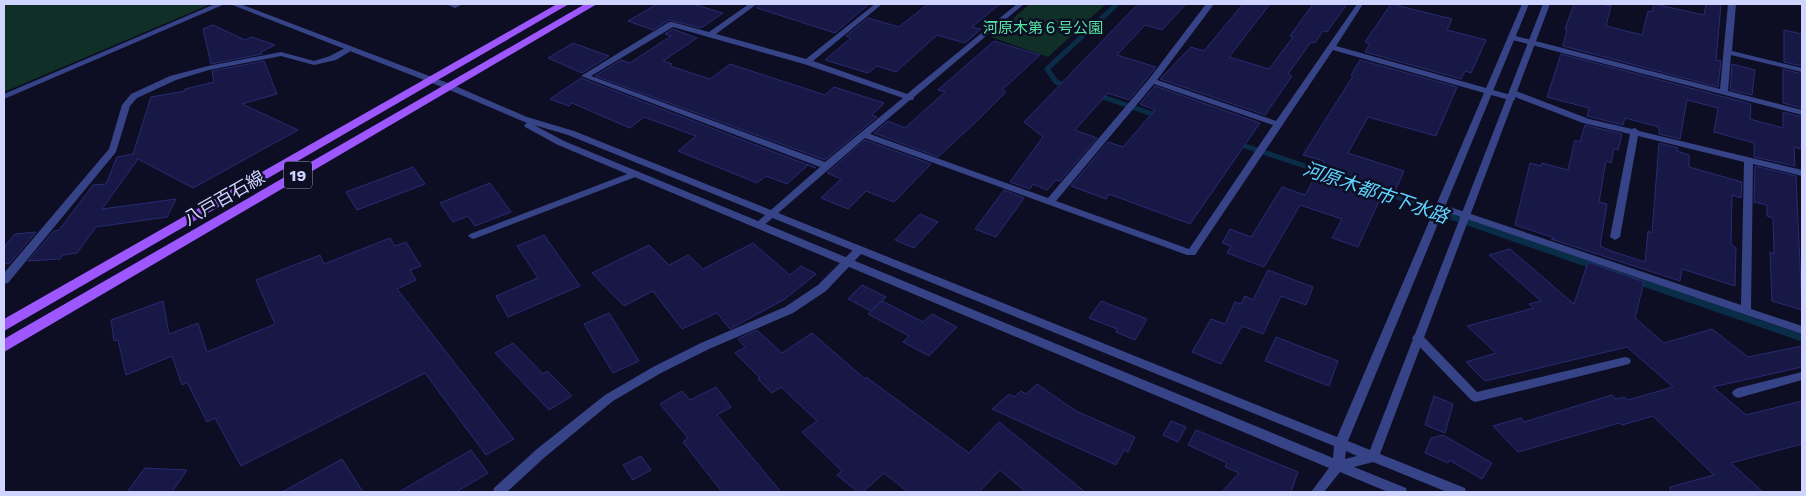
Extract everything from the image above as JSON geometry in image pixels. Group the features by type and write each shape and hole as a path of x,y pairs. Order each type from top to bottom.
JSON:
{"main road":[{"name":"八戸百石線","path":"4,326 564,4"},
{"name":"八戸百石線","path":"4,346 592,4"}],"street":[{"path":"4,97 221,4"},
{"path":"234,4 431,79 524,119 571,133 1460,492"},
{"path":"450,4 456,6 459,4"},
{"path":"710,35 753,4"},
{"path":"807,62 878,4"},
{"path":"759,225 826,166 865,136 1021,4"},
{"path":"1051,201 1152,81 1210,4"},
{"path":"865,136 1051,201 1190,253 1360,4"},
{"path":"1317,492 1338,466 1340,445 1440,207 1491,92 1526,4"},
{"path":"1373,457 1547,4"},
{"path":"1724,92 1732,4"},
{"path":"826,166 585,76 672,24 807,62 910,98"},
{"path":"1512,37 1802,114"},
{"path":"1332,47 1491,92 1513,95 1586,121 1635,131 1802,173"},
{"path":"4,280 113,150 126,105 134,96 173,78 208,68 281,54 314,63 333,58 350,49"},
{"path":"1728,52 1802,70"},
{"path":"1152,81 1278,124"},
{"path":"478,98 561,143 1400,492"},
{"path":"1616,237 1635,131"},
{"path":"1746,311 1750,160"},
{"path":"473,236 636,174"},
{"path":"1440,207 1802,330"},
{"path":"499,492 542,453 610,398 657,370 705,346 788,310 822,288 860,249"},
{"path":"1418,338 1475,397 1625,361"},
{"path":"1738,393 1802,376"},
{"path":"1338,466 1373,457"}],"green space":[{"path":"4,4 211,4 4,92"},
{"name":"河原木第６号公園","path":"1030,4 1106,4 1048,57 991,37"}],"building":[{"path":"657,4 693,4 723,13 701,28 669,20 653,30 628,21"},
{"path":"759,4 869,4 835,33 757,8"},
{"path":"928,4 1000,4 972,27 981,29 965,43 937,35 896,72 877,66 868,73 825,60 851,38 846,36 868,18 899,27"},
{"path":"1138,4 1186,4 1162,30 1145,25 1117,55 1156,67 1129,100 1108,93 1075,130 1097,138 1060,181 1056,180 1047,190 1033,184 1030,189 1010,182 1043,137 1024,122"},
{"path":"1243,4 1270,4 1229,57 1269,69 1293,37 1290,36 1313,4 1347,4 1327,32 1323,31 1315,43 1311,42 1288,74 1292,76 1265,115 1160,79 1191,47 1204,51"},
{"path":"1391,4 1452,19 1447,30 1486,40 1471,73 1465,71 1461,79 1365,52 1370,44 1365,42"},
{"path":"1574,4 1611,6 1606,26 1642,35 1648,11 1652,12 1654,4 1704,15 1706,4 1721,4 1716,60 1721,61 1718,87 1563,46 1567,29 1565,29"},
{"path":"213,25 245,40 252,37 275,45 261,52 262,54 211,64 203,29"},
{"path":"673,29 697,38 663,61 672,64 670,66 710,79 730,64 825,95 834,87 884,103 872,115 877,117 825,160 595,76 621,60 630,63 671,36 665,34"},
{"path":"1784,30 1802,34 1802,66 1784,62"},
{"path":"994,41 1040,55 1002,90 1006,92 978,120 938,157 874,133 888,121 905,128 945,92 938,90"},
{"path":"573,43 609,56 582,73 548,58"},
{"path":"1561,54 1751,104 1750,119 1783,128 1783,112 1802,117 1802,147 1800,146 1800,149 1794,147 1795,166 1754,157 1754,143 1714,132 1718,108 1687,100 1680,139 1659,134 1659,127 1625,118 1623,125 1587,116 1589,108 1547,97"},
{"path":"1360,60 1457,87 1436,136 1368,117 1348,153 1404,171 1395,191 1385,188 1358,247 1332,238 1342,219 1300,205 1264,267 1227,253 1231,246 1222,243 1230,229 1251,237 1282,187 1305,195 1324,161 1303,155 1353,76 1351,75"},
{"path":"264,61 277,94 242,104 298,130 193,188 138,159 102,209 176,199 167,217 96,227 77,253 63,255 60,259 28,261 54,231 59,230 93,185 106,184 117,157 133,154 151,97 185,91 185,89 214,82 212,71"},
{"path":"1732,64 1755,70 1752,95 1730,90"},
{"path":"1783,69 1802,74 1802,108 1783,103"},
{"path":"581,78 816,168 808,165 787,184 766,176 757,183 678,151 696,136 644,117 630,128 572,103 569,106 550,99"},
{"path":"1155,86 1260,123 1190,224 1109,194 1106,199 1071,186 1108,142 1123,147 1155,110 1140,104"},
{"path":"1585,125 1622,134 1618,150 1614,149 1611,163 1606,161 1599,202 1607,204 1600,246 1611,251 1645,262 1648,231 1652,233 1659,143 1678,148 1677,151 1689,155 1689,167 1742,182 1741,198 1732,195 1731,244 1736,248 1735,286 1682,269 1680,281 1551,239 1555,238 1515,225 1530,163 1541,166 1542,163 1568,170 1575,140 1580,142"},
{"path":"865,140 931,164 894,202 866,191 848,209 821,198 841,179 827,173"},
{"path":"1755,166 1796,176 1802,310 1772,301 1770,252 1774,254 1773,218 1767,216 1767,205 1754,202"},
{"path":"413,167 425,184 357,210 346,192"},
{"path":"490,183 511,212 475,226 468,216 453,222 440,203"},
{"path":"1004,190 1024,198 996,237 975,229"},
{"path":"920,214 938,222 914,248 895,240"},
{"path":"36,232 10,263 4,264 4,247 15,234"},
{"path":"544,235 580,286 508,317 496,296 538,278 517,246"},
{"path":"390,238 395,246 406,242 421,266 410,270 416,280 397,289 514,439 486,455 425,373 241,466 215,418 207,422 187,382 182,385 172,356 126,375 118,340 114,341 111,320 163,301 169,334 198,323 207,352 275,324 256,280 320,255 324,264"},
{"path":"753,243 790,275 801,266 816,274 785,299 730,329 717,313 682,329 653,291 624,306 592,273 649,245 669,265 688,255 703,269"},
{"path":"1510,249 1574,304 1588,262 1644,282 1635,318 1664,343 1712,329 1748,357 1802,346 1802,367 1713,387 1746,415 1802,401 1802,444 1731,463 1763,492 1670,492 1670,487 1714,475 1653,416 1622,425 1619,423 1518,452 1493,426 1521,418 1524,422 1612,395 1616,399 1624,397 1628,400 1673,387 1627,347 1485,381 1466,362 1496,353 1467,326 1534,308 1529,304 1541,301 1489,255"},
{"path":"1268,270 1313,287 1306,305 1281,296 1263,334 1242,326 1221,364 1192,352 1211,319 1225,324 1235,302 1241,304 1245,296 1253,300"},
{"path":"862,285 886,297 871,311 848,299"},
{"path":"882,301 923,322 932,314 957,327 929,356 903,342 909,336 868,314"},
{"path":"1101,301 1147,319 1135,340 1116,332 1117,329 1089,318"},
{"path":"609,313 639,361 613,373 584,324"},
{"path":"757,330 782,353 812,333 865,379 866,377 969,453 999,422 1085,492 1026,492 1000,470 979,492 908,492 884,473 863,492 858,492 837,475 842,471 802,432 817,421 781,387 772,393 735,353 745,347 738,339"},
{"path":"1276,337 1338,361 1329,386 1265,361"},
{"path":"513,343 543,374 547,371 572,396 549,410 495,353"},
{"path":"1037,384 1076,411 1135,437 1128,452 1124,450 1116,465 992,409 1009,394 1014,397 1021,391 1026,394"},
{"path":"716,387 731,407 717,415 781,492 722,492 683,442 688,438 660,404 682,391 690,400"},
{"path":"1434,396 1453,404 1445,433 1425,425"},
{"path":"1171,421 1186,427 1178,442 1163,435"},
{"path":"1196,430 1298,472 1291,492 1222,492 1239,473 1225,467 1227,463 1188,445"},
{"path":"1443,435 1492,463 1482,479 1449,460 1448,463 1425,453 1431,438"},
{"path":"471,450 488,473 456,492 399,492"},
{"path":"641,456 651,470 633,480 623,465"},
{"path":"342,459 363,492 282,492"},
{"path":"145,468 187,470 172,492 127,492"}],"waterway":[{"name":"河原木都市下水路","path":"1068,86 1056,82 1047,69 1117,4"},
{"name":"河原木都市下水路","path":"1097,95 1158,116"},
{"name":"河原木都市下水路","path":"1236,143 1326,173"},
{"name":"河原木都市下水路","path":"1376,190 1443,213"},
{"name":"河原木都市下水路","path":"1439,212 1802,338"}]}
